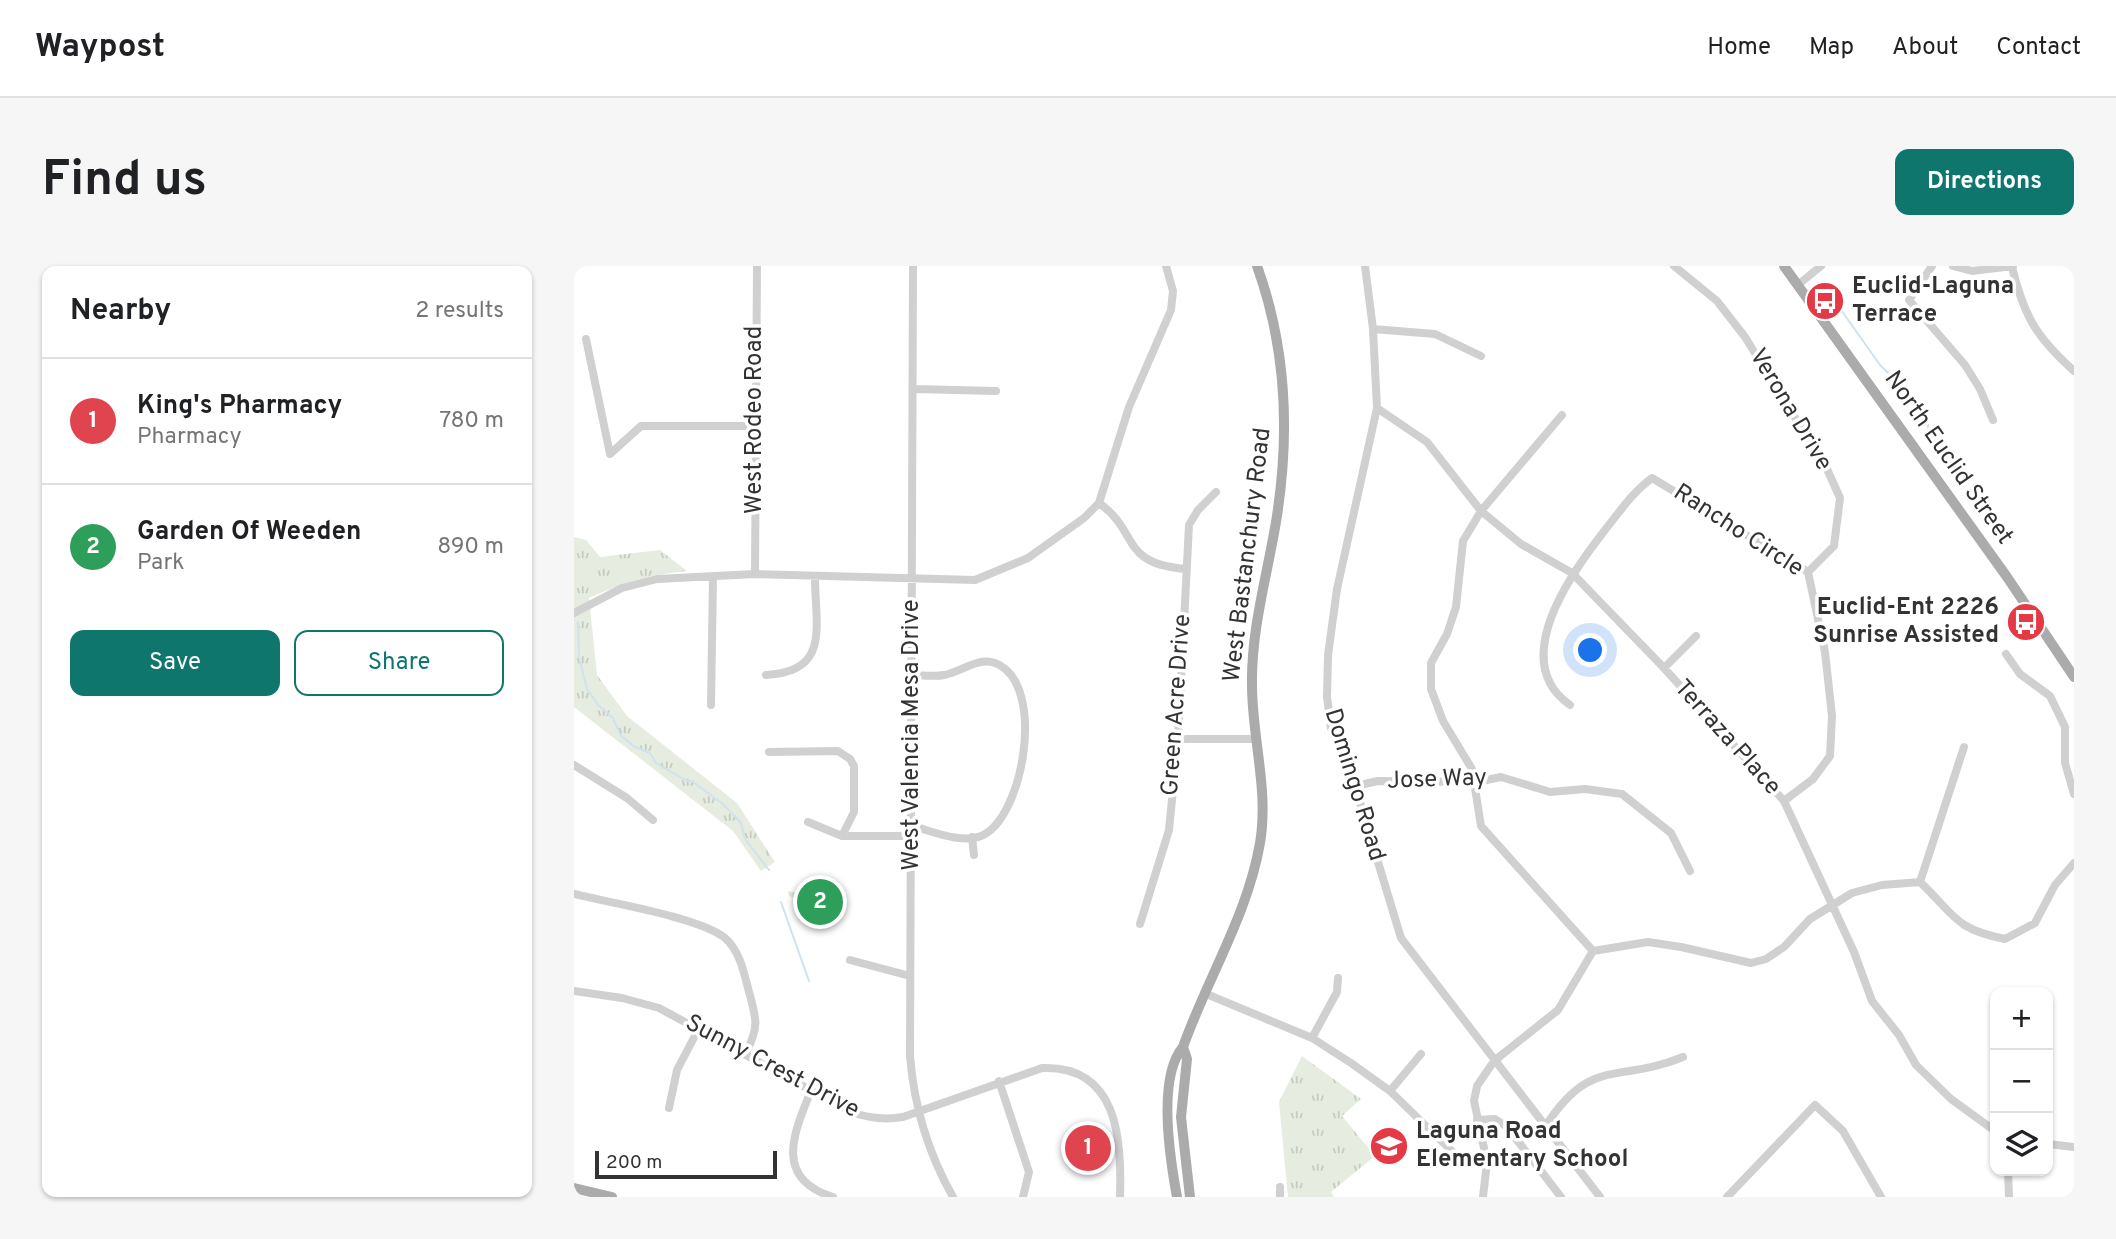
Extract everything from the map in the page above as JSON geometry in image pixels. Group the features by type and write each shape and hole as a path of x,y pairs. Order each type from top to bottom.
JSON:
{"main road":[{"name":"West Bastanchury Road","path":"1177,1197 1168,1118 1175,1057 1184,1047 1247,893 1260,844 1263,785 1251,686 1253,648 1276,520 1284,456 1284,405 1277,334 1257,266"},
{"name":"North Euclid Street","path":"1784,266 2074,677"},
{"name":"West Bastanchury Road","path":"1184,1047 1187,1059 1181,1117 1190,1197"},
{"path":"574,1188 612,1197"}],"street":[{"name":"West Rodeo Road","path":"755,574 757,266"},
{"name":"West Valencia Mesa Drive","path":"913,266 910,1056 918,1111 934,1162 953,1197"},
{"path":"574,613 622,589 657,579 755,574 975,580 1028,558 1084,518 1099,503 1129,407 1171,310 1173,291 1166,266"},
{"name":"Domingo Road","path":"1365,266 1373,329 1377,408 1338,589 1328,654 1327,697 1331,728 1355,786 1401,938 1600,1197"},
{"name":"Verona Drive","path":"1674,266 1717,301 1745,337 1827,470 1840,498 1834,546 1808,572"},
{"path":"1799,284 1821,266"},
{"path":"1932,266 1909,300 1965,365 1980,389 1993,420"},
{"path":"1953,266 1972,271 2013,266 2022,306 2047,346 2074,371"},
{"path":"1373,329 1435,334 1481,356"},
{"path":"586,339 610,454 641,426 754,426"},
{"path":"914,389 996,391"},
{"name":"Terraza Place","path":"1377,408 1427,442 1481,511 1521,544 1572,573 1664,668 1784,801 1872,1001 1899,1035 1916,1065 1951,1098 1990,1127"},
{"path":"1562,415 1481,511 1463,541 1456,607 1447,634 1431,663 1431,689 1443,721 1477,782 1481,826 1593,951"},
{"name":"Rancho Circle","path":"1570,705 1555,695 1549,684 1545,661 1546,639 1556,602 1572,573 1637,489 1652,478 1808,572 1825,652 1832,716 1830,756 1813,779 1784,801"},
{"name":"Green Acre Drive","path":"1140,924 1169,830 1178,739 1189,526 1198,510 1216,492"},
{"path":"1099,503 1113,513 1134,550 1149,562 1185,569"},
{"path":"711,705 713,576"},
{"path":"766,675 800,669 810,658 815,645 815,577"},
{"path":"1664,668 1696,636"},
{"path":"2006,654 2020,674 2050,696 2055,706 2065,727 2065,763 2074,794"},
{"path":"912,675 946,675 967,665 992,662 1008,669 1019,683 1026,705 1024,746 1015,789 999,821 981,836 959,838 912,826"},
{"path":"1178,739 1257,738"},
{"path":"1920,882 1964,747"},
{"path":"769,752 838,751 850,759 854,766 854,812 842,836"},
{"path":"574,765 627,798 653,820"},
{"name":"Jose Way","path":"1355,786 1378,781 1477,782 1501,777 1550,792 1585,789 1622,794 1671,834 1690,871"},
{"path":"808,822 842,836 912,836"},
{"path":"971,837 974,855"},
{"path":"1483,1197 1487,1162 1474,1101 1476,1086 1494,1061 1558,1010 1593,951 1656,943 1751,963 1766,959 1784,947 1798,928 1831,904 1852,893 1882,885 1920,882 1942,902 1959,924 2005,939 2035,923 2055,885 2074,863"},
{"path":"574,894 703,926 725,939 739,958 757,1018 756,1033 746,1053"},
{"path":"850,960 910,976"},
{"path":"1312,1038 1337,992 1338,978"},
{"name":"Sunny Crest Drive","path":"574,991 622,998 659,1008 746,1053 811,1091 853,1113 869,1118 886,1120 918,1111 1042,1068 1078,1073 1095,1085 1114,1112 1120,1197"},
{"path":"1204,993 1312,1038 1390,1091 1461,1160 1487,1162"},
{"path":"669,1108 677,1070 699,1028"},
{"path":"1390,1091 1421,1054"},
{"path":"1545,1127 1569,1094 1588,1081 1609,1072 1658,1068 1683,1057"},
{"path":"999,1081 1029,1172 1023,1197"},
{"path":"811,1091 793,1134 793,1159 802,1180 818,1192 833,1197"},
{"path":"1727,1197 1815,1105 1843,1131 1881,1197"},
{"path":"1477,1120 1495,1119 1507,1127 1561,1197"},
{"path":"2053,1145 2074,1147"},
{"path":"2008,1176 2009,1197"},
{"path":"1280,1187 1280,1197"}],"green space":[{"path":"574,537 586,540 600,557 660,550 687,571 637,580 589,598 597,675 627,716 737,803 775,862 761,871 733,831 574,707"},
{"path":"788,891 836,904 833,911 789,896"},
{"path":"1302,1056 1361,1099 1342,1116 1375,1156 1331,1192 1334,1197 1288,1197 1279,1102"}],"waterway":[{"path":"1834,300 1880,365 1920,404 1928,423 1928,440"},
{"path":"578,622 579,657 587,689 598,705 613,718 621,736 635,747 650,753 656,763 693,782 723,804 741,823 745,839 769,870"},
{"path":"781,902 809,981"}],"place":[{"name":"Euclid-Laguna Terrace","path":"1825,301"},
{"name":"Euclid-Ent 2226 Sunrise Assisted","path":"2026,622"},
{"name":"Garden Of Weeden","path":"820,902"},
{"name":"Laguna Road Elementary School","path":"1389,1146"},
{"name":"King's Pharmacy","path":"1088,1148"}]}
